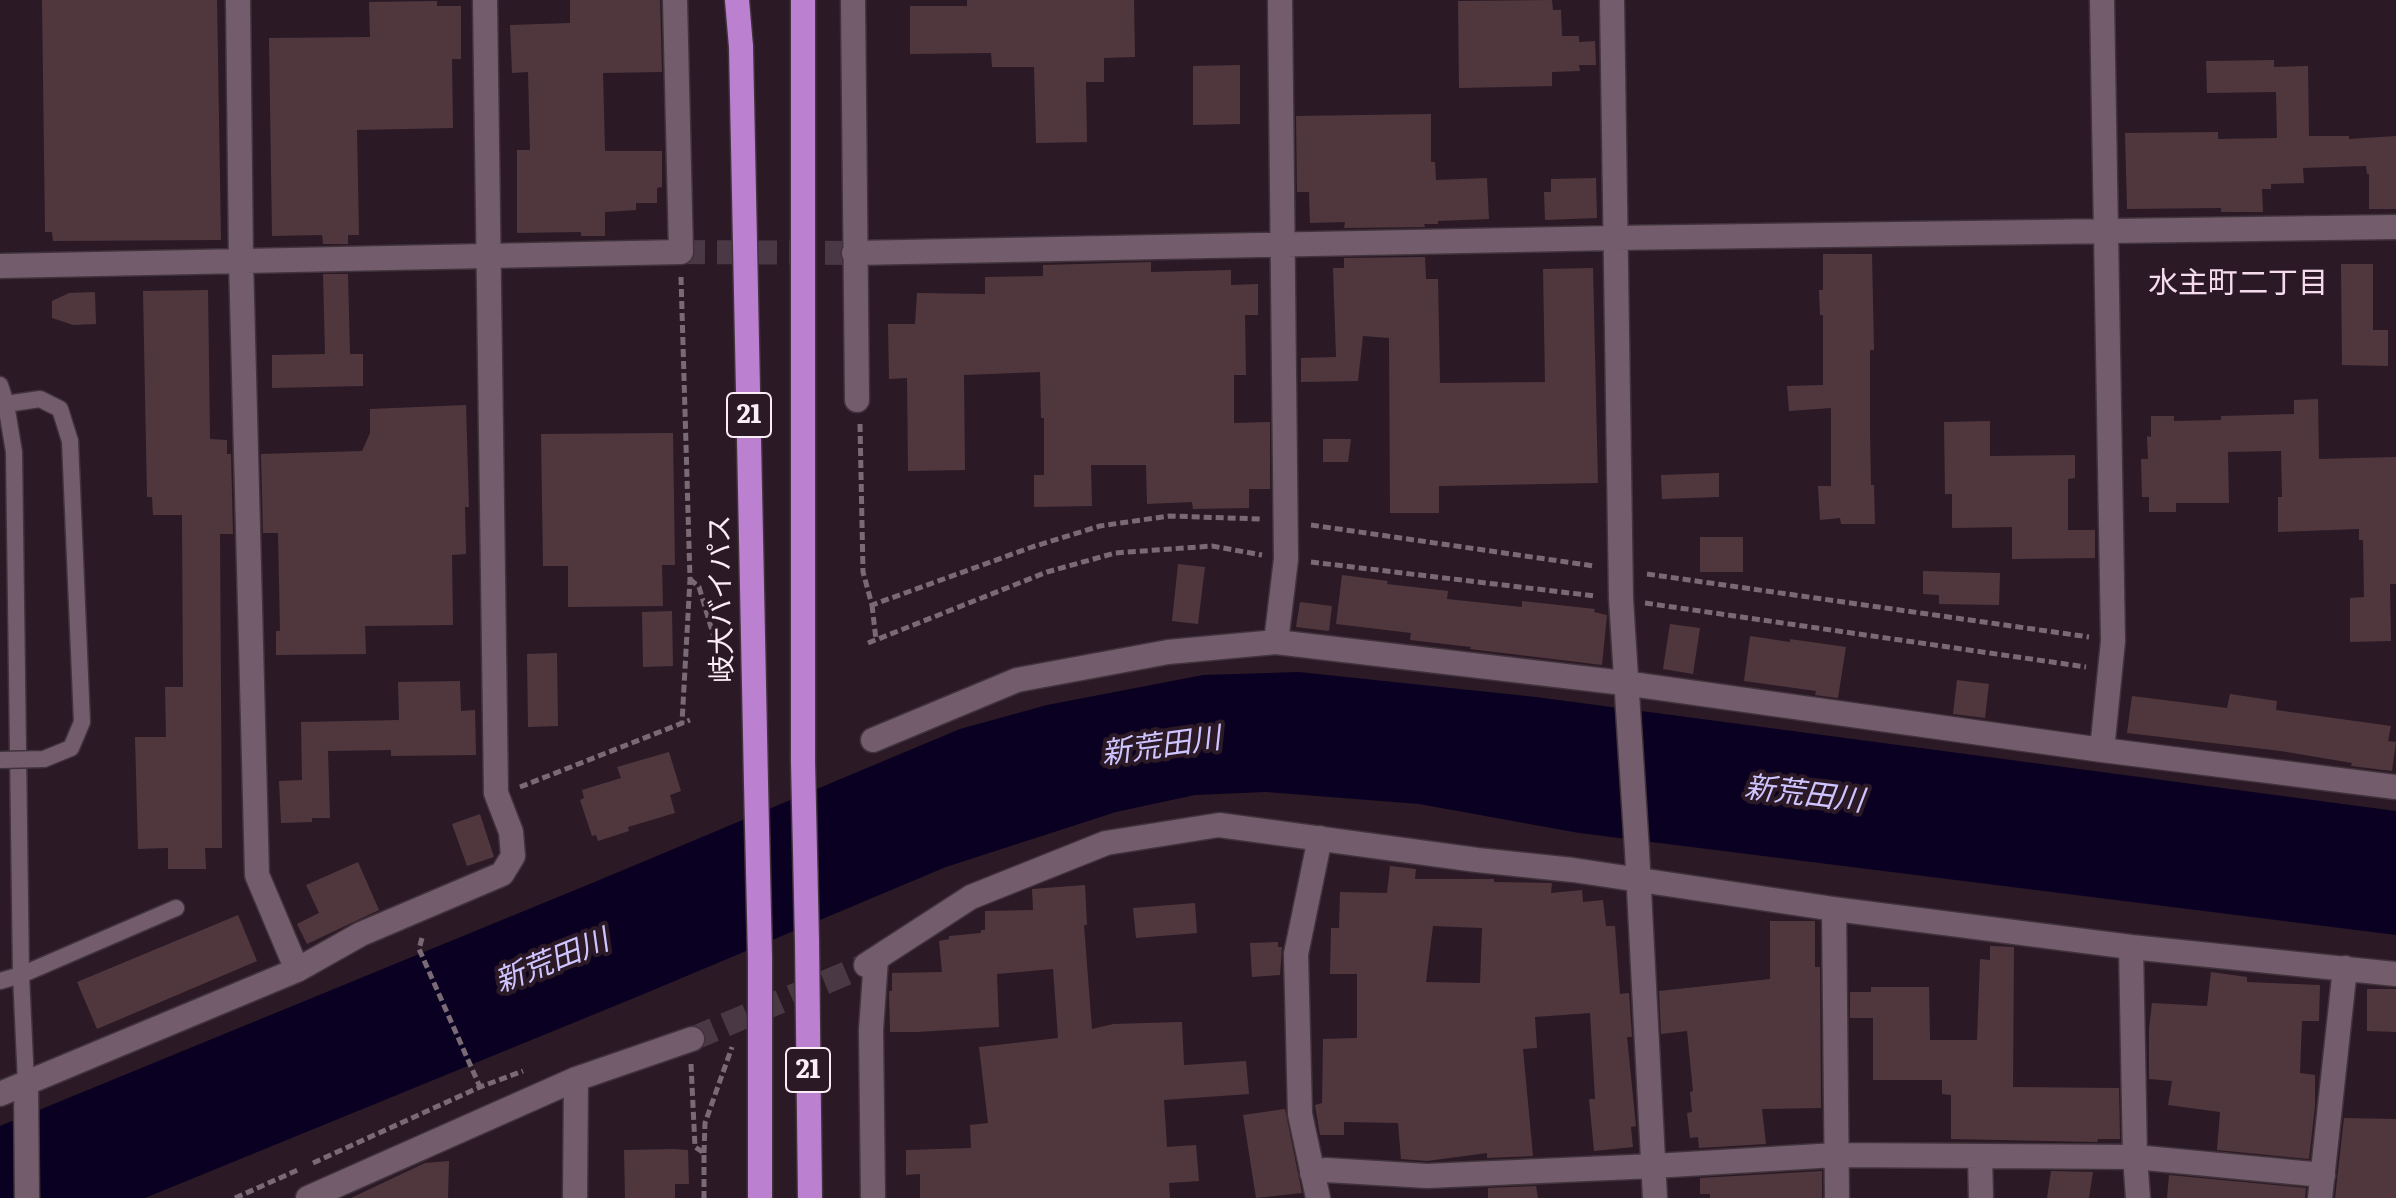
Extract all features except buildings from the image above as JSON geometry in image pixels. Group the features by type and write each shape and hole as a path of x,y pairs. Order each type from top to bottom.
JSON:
{"highway":[{"name":"岐大バイパス","path":"737,0 742,63 760,958 760,1198"},
{"name":"21","path":"803,0 802,537 810,1198"}],"street":[{"path":"238,0 241,260 257,875 297,970"},
{"path":"0,1094 297,970 361,934 502,874 513,856 511,832 496,793 485,0"},
{"path":"0,266 681,252 675,0"},
{"path":"853,0 857,400"},
{"path":"1276,642 1286,559 1280,0"},
{"path":"1612,0 1621,599 1655,1198"},
{"path":"2102,0 2113,641 2102,750"},
{"path":"854,253 2396,227"},
{"path":"873,740 1017,680 1168,652 1276,642 1625,691 2396,787"},
{"path":"873,1198 871,962 971,897 1106,843 1219,825 2131,947 2396,974"},
{"path":"1318,1198 1300,1114 1296,954 1320,838"},
{"path":"1834,909 1837,1198"},
{"path":"2131,947 2138,1198"},
{"path":"1312,1173 1326,1170 1427,1176 1836,1155 2135,1157 2322,1186 2345,968"},
{"path":"310,1198 576,1079 689,1040"},
{"path":"575,1198 576,1079"},
{"path":"26,1083 27,1198"},
{"path":"1980,1156 1981,1198"}],"lane":[{"path":"0,385 14,452 21,975 26,1083"},
{"path":"0,760 44,759 71,748 82,722 70,441 60,409 40,399 3,404"},
{"path":"0,981 21,975 176,908"}],"path":[{"path":"681,252 690,579 682,723"},
{"path":"857,400 863,572 872,605 876,640"},
{"path":"872,605 1032,547 1100,526 1169,516 1233,517 1285,521 2113,641"},
{"path":"868,643 1047,572 1115,553 1212,546 1286,559 1621,599 2109,670"},
{"path":"690,579 699,587 728,682"},
{"path":"496,793 526,785 690,720"},
{"path":"419,949 480,1087"},
{"path":"704,1198 705,1123 736,1037"},
{"path":"689,1040 695,1147 704,1153"}],"water":[{"name":"新荒田川","path":"1299,672 1536,697 2396,811 2396,935 1579,833 1419,804 1266,792 1195,795 1116,812 946,867 145,1198 0,1198 0,1126 960,729 1047,705 1203,675"}],"tunnel":[{"path":"681,252 854,253"},
{"path":"692,1039 866,965"}],"district":[{"name":"水主町二丁目","path":"2238,284"}]}
